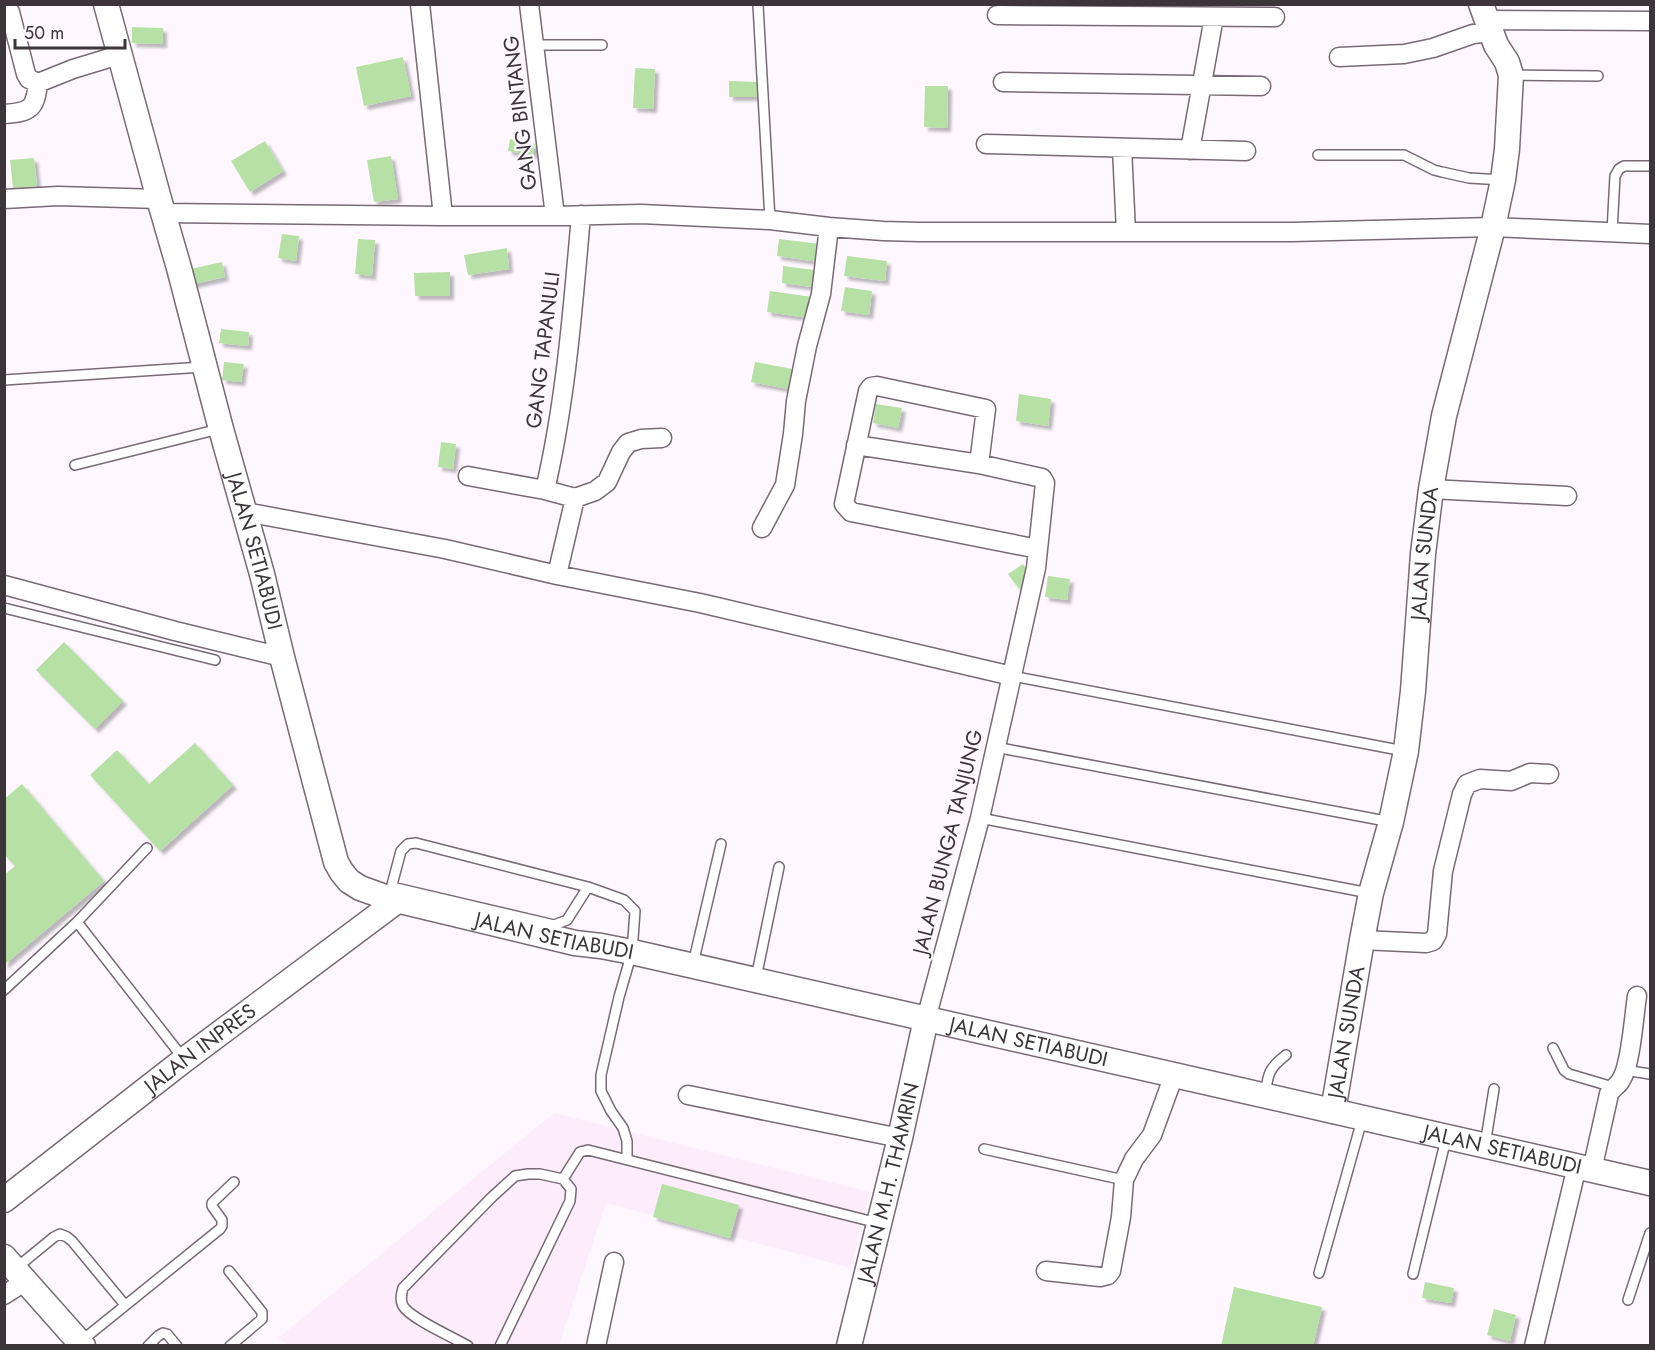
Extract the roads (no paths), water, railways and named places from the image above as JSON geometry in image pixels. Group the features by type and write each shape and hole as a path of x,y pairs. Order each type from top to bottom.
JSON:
{"street":[{"name":"JALAN SETIABUDI","path":"106,4 245,512 336,862 349,881 360,888 575,943 632,952 1650,1183"},
{"path":"420,4 443,216"},
{"name":"GANG BINTANG","path":"529,4 555,216"},
{"path":"4,5 10,12 26,74 29,79 38,83 119,55"},
{"path":"997,15 1123,10 1214,17 1275,17"},
{"path":"1190,150 1214,17"},
{"path":"1339,57 1404,54 1433,48 1473,34 1487,19 1650,21"},
{"name":"JALAN SUNDA","path":"1333,1111 1371,893 1391,822 1406,751 1413,691 1423,554 1431,489 1444,416 1503,180 1511,75 1507,62 1496,45 1487,19"},
{"path":"1003,82 1261,86"},
{"path":"4,114 17,113 32,107 36,102 38,83"},
{"path":"986,144 1246,151"},
{"path":"1122,148 1126,232"},
{"path":"4,199 58,196 161,206 443,216 641,214 770,220 829,227 919,232 1292,232 1493,227 1650,234"},
{"name":"GANG TAPANULI","path":"545,490 552,462 570,340 581,215"},
{"path":"762,528 785,485 796,401 807,346 821,294 829,227"},
{"path":"856,445 979,464 986,410 983,408 877,386 871,387 868,391 856,445 843,504 851,512 1038,549"},
{"path":"468,476 575,498 595,491 607,482 628,442 662,438"},
{"name":"JALAN BUNGA TANJUNG","path":"926,1019 980,818 1036,568 1045,482 1042,478 979,464"},
{"path":"1431,489 1566,496"},
{"path":"557,575 575,498"},
{"path":"245,512 445,549 557,575 704,604 1012,676"},
{"path":"4,585 282,657"},
{"path":"1362,940 1426,943 1433,941 1437,934 1443,871 1462,794 1467,784 1480,779 1510,781 1530,773 1549,774"},
{"name":"JALAN INPRES","path":"4,1200 392,895"},
{"path":"1534,1346 1584,1168 1609,1094 1622,1079 1632,1032 1636,996"},
{"name":"JALAN M.H. THAMRIN","path":"849,1346 900,1138 926,1019"},
{"path":"1046,1270 1100,1277 1108,1275 1111,1271 1121,1217 1124,1180 1129,1167 1155,1128 1174,1075"},
{"path":"688,1095 900,1138"},
{"path":"596,1346 614,1262"},
{"path":"4,1295 15,1269 81,1344"}],"lane":[{"path":"758,5 770,220"},
{"path":"535,45 602,45"},
{"path":"1511,75 1598,76"},
{"path":"1318,155 1404,155 1434,170 1469,178 1503,180"},
{"path":"1612,232 1617,172 1624,166 1650,166"},
{"path":"4,380 205,366"},
{"path":"75,465 221,429"},
{"path":"4,608 215,660"},
{"path":"1012,676 1406,751"},
{"path":"995,747 1391,822"},
{"path":"980,818 1371,893"},
{"path":"588,887 567,920 554,925 392,895 401,851 408,844 416,843 588,887 624,900 635,911 632,952 601,1075 600,1091 622,1128 627,1141 627,1159"},
{"path":"693,966 721,844"},
{"path":"4,990 77,922 147,848"},
{"path":"756,981 779,867"},
{"path":"77,922 184,1060"},
{"path":"1553,1048 1564,1070 1569,1074 1613,1087"},
{"path":"1265,1096 1267,1081 1274,1064 1286,1055"},
{"path":"1624,1070 1650,1074"},
{"path":"1485,1145 1494,1089"},
{"path":"1319,1274 1363,1118"},
{"path":"1413,1274 1446,1137"},
{"path":"984,1149 1124,1180"},
{"path":"563,1179 583,1150 627,1159 878,1223"},
{"path":"468,1346 449,1341 410,1314 402,1305 400,1296 403,1288 515,1176 540,1174 563,1179 571,1188 570,1201 500,1346"},
{"path":"81,1344 125,1305 220,1229 222,1220 212,1203 234,1182"},
{"path":"1628,1300 1650,1233"},
{"path":"15,1269 60,1234 67,1237 125,1305"},
{"path":"229,1271 262,1312 262,1319 230,1346"},
{"path":"148,1346 163,1333 167,1334 177,1346"}]}
